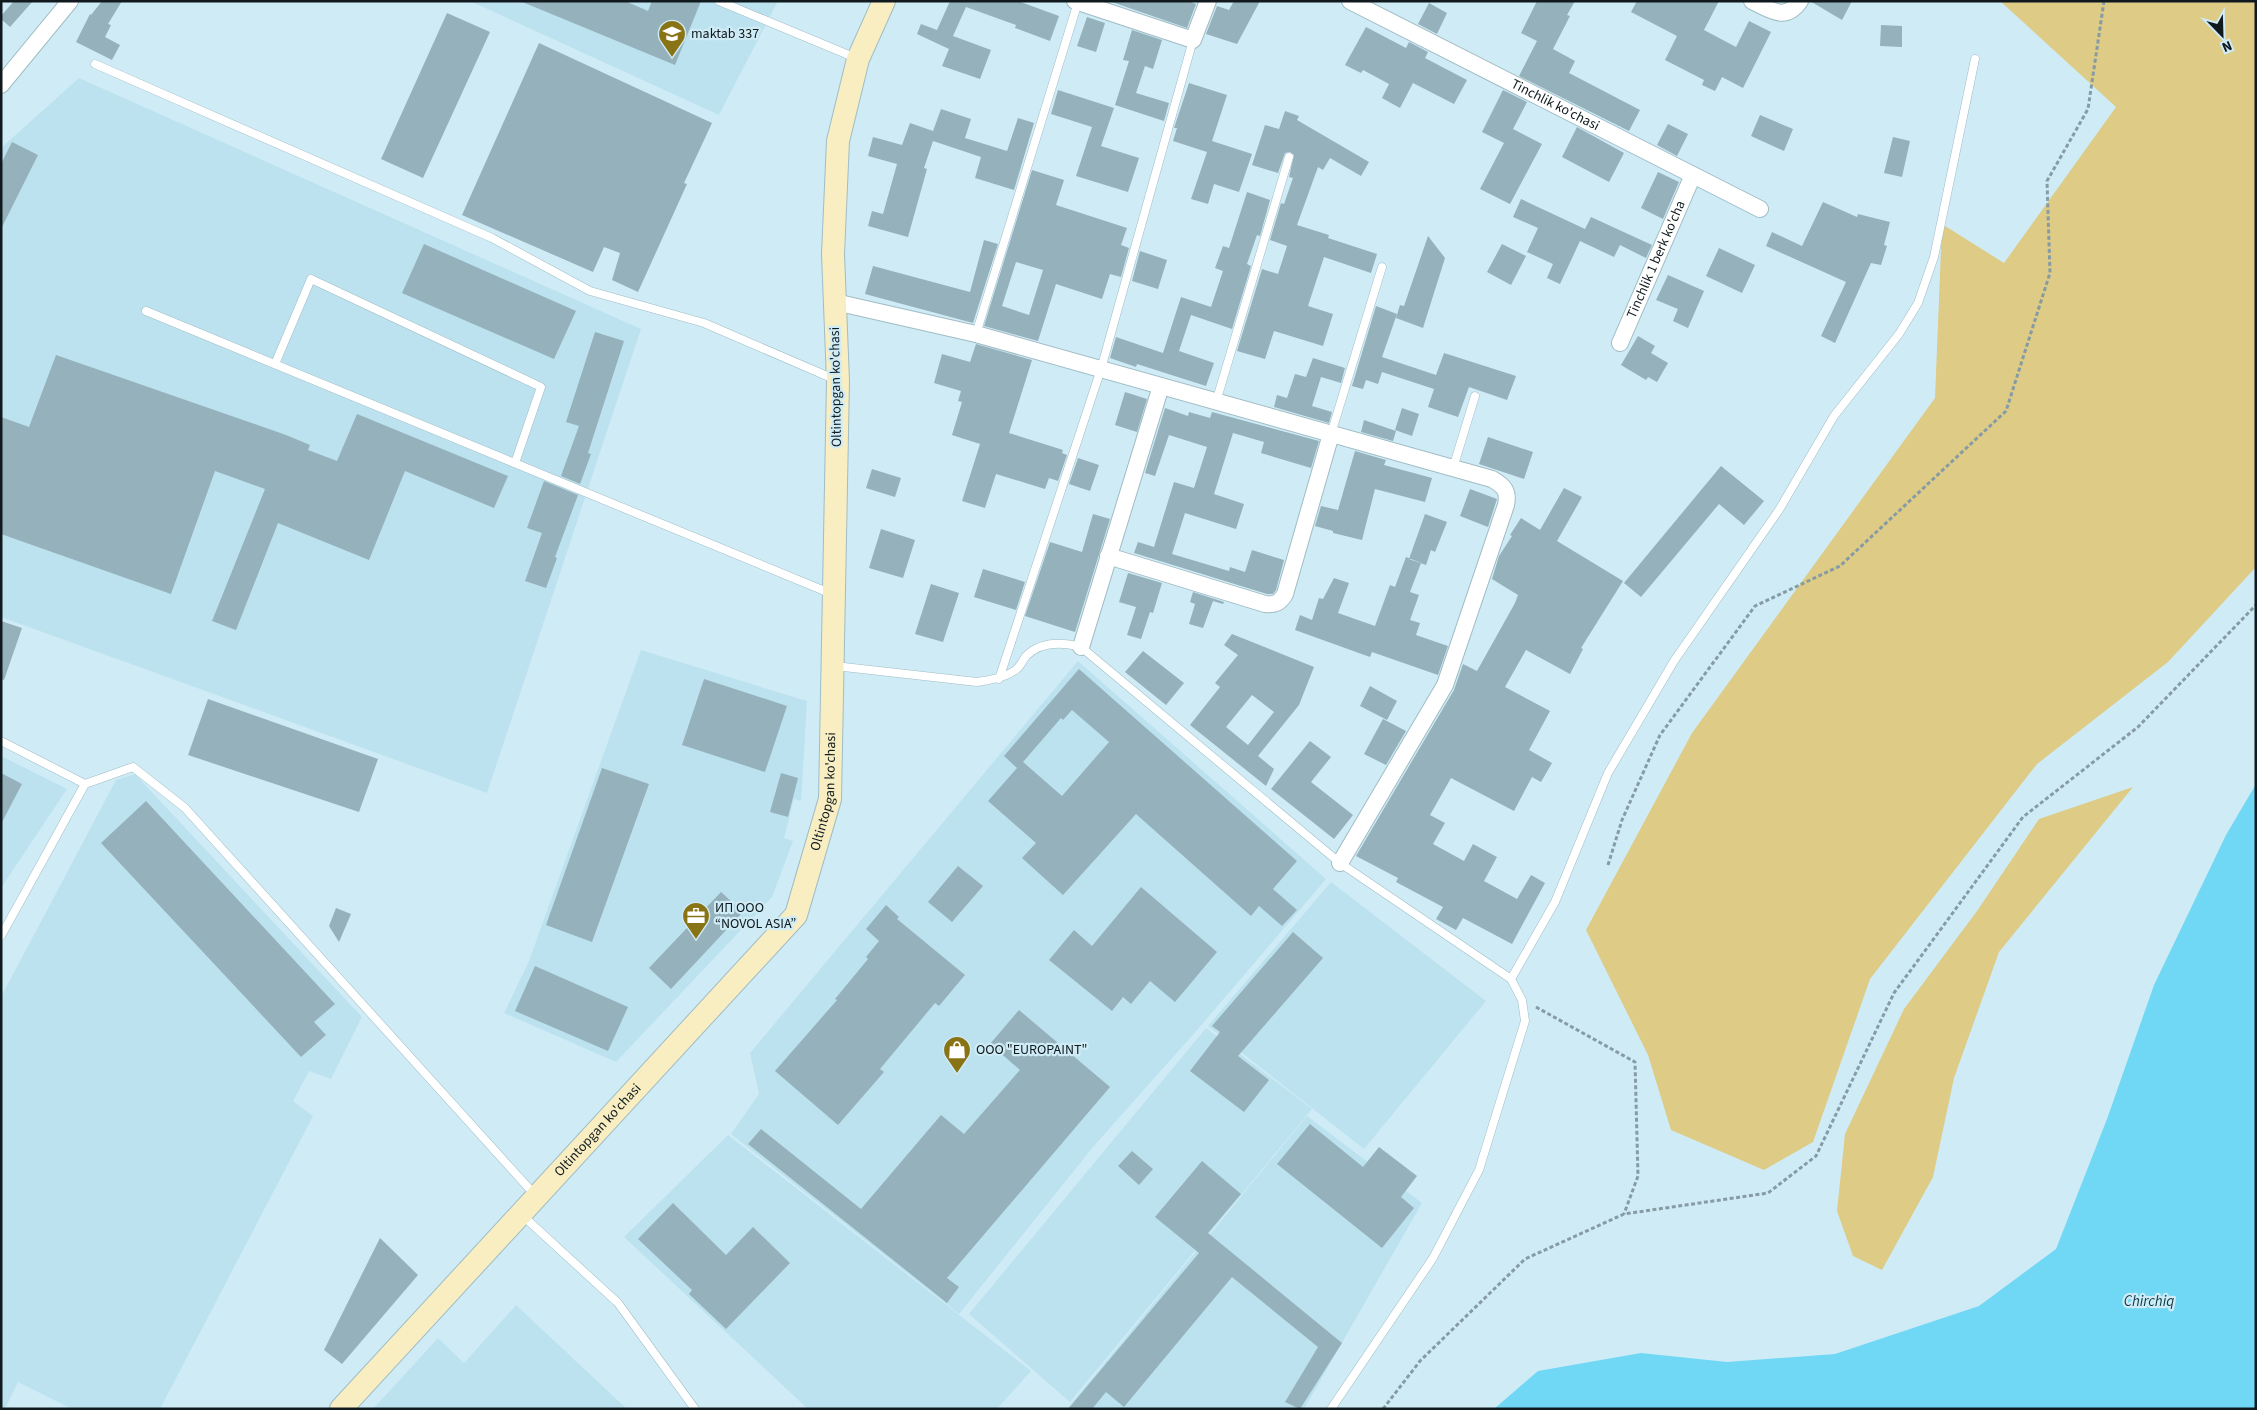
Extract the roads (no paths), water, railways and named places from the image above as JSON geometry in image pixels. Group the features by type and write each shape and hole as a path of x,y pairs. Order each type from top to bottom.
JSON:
{"street":[{"path":"1,85 70,1"},
{"name":"Oltintopgan ko'chasi","path":"341,1409 796,915 830,799 838,381 833,254 838,141 858,59 884,1"},
{"path":"1076,2 1193,40 1208,1"},
{"name":"Tinchlik ko'chasi","path":"1350,1 1760,209"},
{"path":"1752,1 1776,13 1786,13 1795,8 1800,1"},
{"name":"Tinchlik 1 berk ko'cha","path":"1620,343 1693,175"},
{"path":"835,302 976,334 1492,479 1503,485 1508,495 1506,506 1445,685 1340,863"},
{"path":"1080,647 1161,386"},
{"path":"1108,556 1266,604 1274,604 1281,600 1285,594 1331,434"}],"lane":[{"path":"719,1 858,59"},
{"path":"976,334 1076,2"},
{"path":"998,678 1101,370 1193,40"},
{"path":"1511,979 1555,902 1608,774 1674,661 1779,510 1834,416 1899,334 1918,303 1934,257 1975,59"},
{"path":"96,64 492,238 590,291 704,323 838,381"},
{"path":"1216,402 1289,157"},
{"path":"1331,434 1382,267"},
{"path":"275,364 311,279 541,387 515,463"},
{"path":"146,311 834,594"},
{"path":"1453,468 1475,396"},
{"path":"833,666 977,682 998,678 1016,670 1027,655 1048,644 1066,643 1080,647 1340,863 1511,979 1522,1000 1524,1021 1479,1170 1433,1258 1331,1409"},
{"path":"1,741 85,784"},
{"path":"1,936 85,784 133,767 185,808 536,1196"},
{"path":"521,1214 618,1303 695,1409"}],"water":[{"name":"Chirchiq","path":"2256,784 2256,1409 1494,1409 1538,1371 1641,1353 1727,1362 1835,1354 1979,1306 2056,1249 2107,1119 2154,985 2226,835"}],"place":[{"name":"maktab 337","path":"672,58"},
{"name":"ИП ООО “NOVOL ASIA”","path":"696,940"},
{"name":"OOO \"EUROPAINT\"","path":"957,1074"}]}
